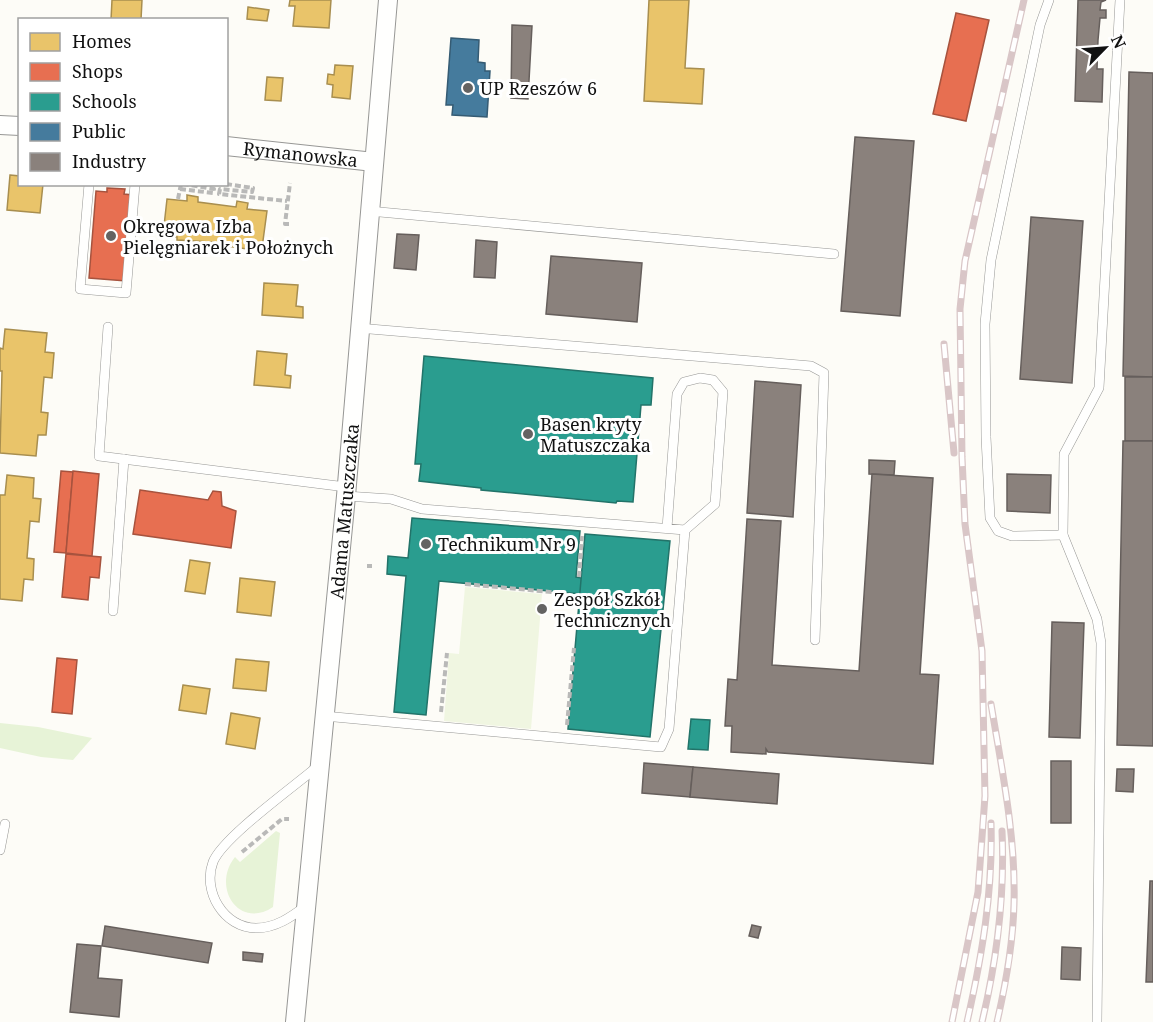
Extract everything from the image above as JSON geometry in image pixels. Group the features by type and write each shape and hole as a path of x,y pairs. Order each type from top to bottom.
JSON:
{"street":[{"name":"Adama Matuszczaka","path":"295,1022 346,492 358,328 388,0"},
{"path":"0,125 18,126"},
{"name":"Rymanowska","path":"228,146 374,162"}],"lane":[{"path":"1049,0 1040,25 992,260 985,324 986,437 990,518 998,531 1012,536 1064,535"},
{"path":"1097,1022 1101,643 1097,619 1064,535 1064,454 1099,388 1120,0"},
{"path":"89,186 80,289 126,293 135,186"},
{"path":"369,211 834,254"},
{"path":"108,327 99,456 391,499 422,508 685,530"},
{"path":"358,328 811,366 824,373 815,640"},
{"path":"323,716 661,747 669,729 685,530 715,504 723,392 713,380 700,378 684,382 677,394 667,528"},
{"path":"113,611 124,459"},
{"path":"306,906 281,922 268,927 246,927 226,916 219,907 210,885 210,872 214,860 231,838 318,766"},
{"path":"0,850 5,824"}],"path":[{"path":"289,224 285,224 290,183"},
{"path":"228,184 253,188 252,192 220,189 219,194 288,201"},
{"path":"181,186 214,189 213,193 181,186"},
{"path":"178,199 181,186"},
{"path":"579,578 583,522"},
{"path":"465,584 561,593"},
{"path":"566,739 574,648"},
{"path":"440,717 447,653"},
{"path":"238,856 282,819 289,819"}],"green space":[{"path":"465,587 542,594 531,729 444,721 449,653 459,654"},
{"path":"0,723 38,727 92,738 73,760 41,757 0,748"},
{"path":"276,831 280,833 273,907 261,913 249,913 232,902 226,881 228,869 235,857 240,862"}],"building: Homes":[{"path":"112,0 142,0 141,18 111,18"},
{"path":"290,0 331,0 329,28 293,26 295,6 289,6"},
{"path":"649,0 689,0 685,68 704,69 702,104 644,101"},
{"path":"248,7 269,10 267,21 247,19"},
{"path":"335,65 353,66 350,99 332,97 333,85 327,84 328,74 334,75"},
{"path":"267,77 283,78 281,101 265,100"},
{"path":"10,175 18,176 18,186 43,186 40,213 7,210"},
{"path":"187,195 198,197 198,202 236,207 237,201 248,203 247,209 267,211 262,248 248,246 247,249 226,246 227,243 177,240 177,237 163,235 167,199 187,201"},
{"path":"264,283 298,285 296,306 303,307 303,318 262,315"},
{"path":"5,329 47,333 45,352 54,353 52,378 44,377 41,412 48,413 46,435 38,435 36,456 0,453 2,371 0,371 0,348 3,349"},
{"path":"257,351 287,354 285,375 291,376 290,388 254,385"},
{"path":"7,475 34,478 33,498 41,499 39,522 30,521 27,558 34,559 33,580 24,579 22,601 0,599 0,495 5,495"},
{"path":"190,560 210,563 205,594 185,591"},
{"path":"240,578 275,582 271,616 237,612"},
{"path":"236,659 269,662 266,691 233,688"},
{"path":"183,685 210,689 206,714 179,710"},
{"path":"231,713 260,718 255,749 226,744"}],"building: Shops":[{"path":"956,13 989,20 966,121 933,114"},
{"name":"Okręgowa Izba Pielęgniarek i Położnych","path":"107,188 125,189 124,194 133,195 126,281 89,278 96,191 107,192"},
{"path":"61,471 73,472 66,553 54,552"},
{"path":"73,471 99,474 92,556 66,553"},
{"path":"140,490 208,500 213,491 221,492 222,506 236,511 231,548 133,534"},
{"path":"66,554 101,557 99,578 90,577 88,600 62,597"},
{"path":"57,658 77,660 72,714 52,712"}],"building: Schools":[{"name":"Basen kryty Matuszczaka","path":"424,356 653,378 651,405 641,405 633,502 617,501 616,503 481,490 481,488 419,481 421,464 415,464"},
{"path":"412,518 580,531 576,577 582,578 581,594 439,581 426,715 394,712 406,576 387,574 388,556 408,558"},
{"path":"585,534 670,541 650,737 568,729"},
{"path":"691,719 710,720 708,750 688,749"}],"building: Public":[{"name":"UP Rzeszów 6","path":"451,38 479,40 478,62 485,63 485,71 490,71 487,117 452,115 453,105 446,105"}],"building: Industry":[{"path":"1078,0 1106,0 1101,2 1100,10 1106,10 1106,18 1100,18 1098,40 1097,69 1103,69 1102,102 1075,101"},
{"path":"512,25 532,26 528,99 511,98"},
{"path":"1129,72 1153,73 1153,377 1123,376"},
{"path":"855,137 914,141 900,316 841,311"},
{"path":"1031,217 1083,221 1072,383 1020,379"},
{"path":"397,234 419,235 416,270 394,268"},
{"path":"476,240 497,242 495,278 474,277"},
{"path":"551,256 642,263 637,322 546,314"},
{"path":"1125,377 1153,377 1153,441 1125,441"},
{"path":"755,381 801,385 793,517 747,513"},
{"path":"1123,441 1153,441 1153,746 1117,745"},
{"path":"869,460 895,461 894,475 869,474"},
{"path":"872,474 933,478 920,674 939,675 933,764 768,752 766,749 766,754 731,752 732,726 725,726 728,679 737,680 747,519 781,521 772,665 859,671"},
{"path":"1007,474 1051,475 1050,513 1007,511"},
{"path":"1052,622 1084,623 1080,738 1049,737"},
{"path":"1051,761 1071,761 1071,823 1051,823"},
{"path":"644,763 693,767 690,797 642,793"},
{"path":"693,767 779,774 777,804 690,797"},
{"path":"1117,769 1134,769 1133,792 1116,791"},
{"path":"1150,881 1153,881 1153,982 1146,982"},
{"path":"752,925 761,927 758,938 749,936"},
{"path":"105,926 212,943 208,963 102,946"},
{"path":"77,944 101,946 98,978 122,980 119,1017 70,1012"},
{"path":"1062,947 1081,948 1080,980 1061,979"},
{"path":"243,952 263,954 262,962 243,960"}],"railway":[{"path":"952,1022 978,892 985,796 982,651 965,524 960,309 965,261 1024,0"},
{"path":"944,344 954,453"},
{"path":"991,704 1007,804 1014,879 1011,949 997,1022"},
{"path":"967,1022 985,924 990,874 991,823"},
{"path":"982,1022 999,927 1002,831"}],"place":[{"name":"UP Rzeszów 6","path":"468,88"},
{"name":"Okręgowa Izba Pielęgniarek i Położnych","path":"111,236"},
{"name":"Basen kryty Matuszczaka","path":"528,434"},
{"name":"Technikum Nr 9","path":"426,544"},
{"name":"Zespół Szkół Technicznych","path":"542,609"}]}
